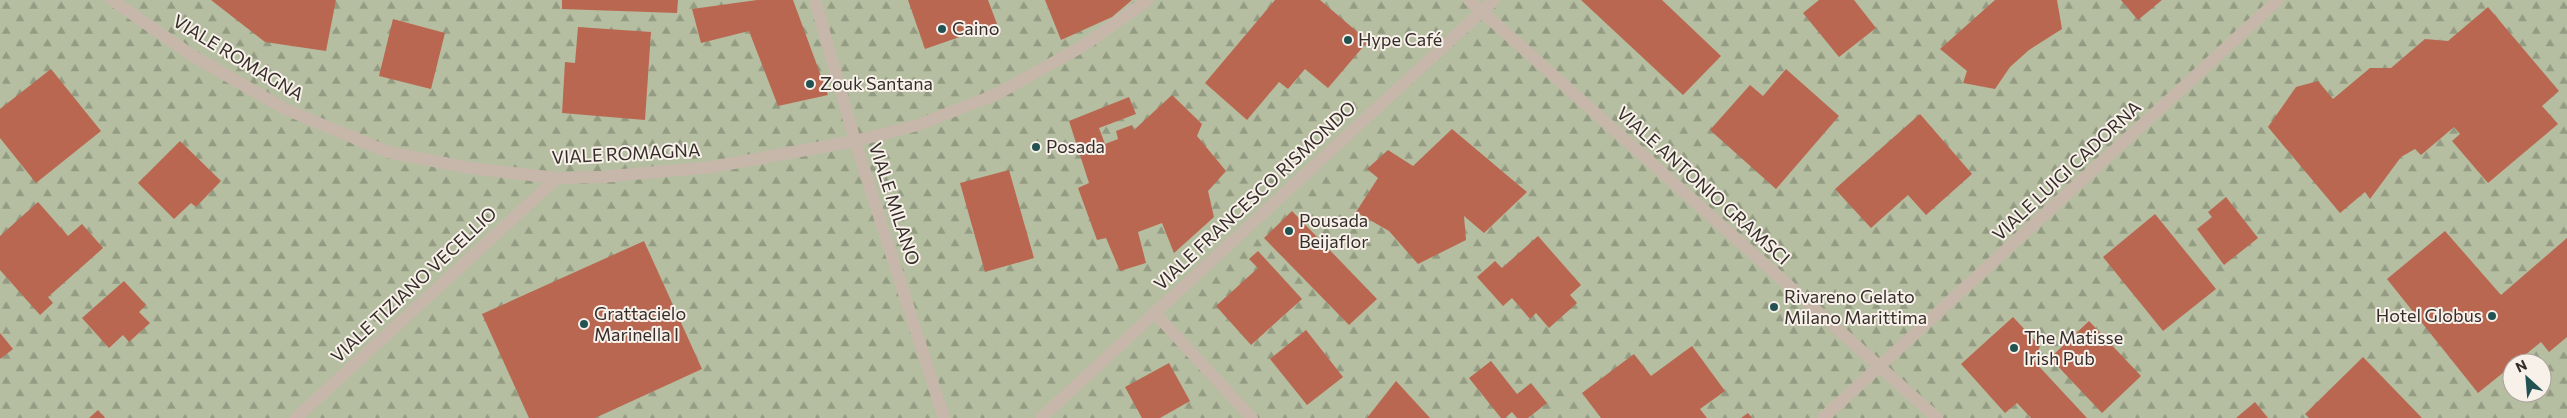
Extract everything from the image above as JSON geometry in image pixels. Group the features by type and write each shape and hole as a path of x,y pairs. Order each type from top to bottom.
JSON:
{"street":[{"name":"VIALE ROMAGNA","path":"112,0 193,56 285,109 388,152 470,168 557,178 601,177 712,167 855,141 918,125 997,94 1083,46 1148,0"},
{"name":"VIALE MILANO","path":"814,0 855,141 944,418"},
{"name":"VIALE ANTONIO GRAMSCI","path":"1469,0 1937,418"},
{"name":"VIALE FRANCESCO RISMONDO","path":"1041,418 1494,0"},
{"name":"VIALE LUIGI CADORNA","path":"1823,418 2278,0"},
{"name":"VIALE TIZIANO VECELLIO","path":"296,418 557,178"},
{"path":"1154,312 1252,418"}],"green space":[{"path":"0,0 2567,0 2567,418 0,418"}],"building":[{"path":"211,0 336,0 326,51 265,42"},
{"path":"562,0 678,0 677,13 562,9"},
{"path":"757,0 793,0 828,95 778,106 749,31 701,43 692,9"},
{"path":"908,0 988,0 997,24 925,49"},
{"path":"1045,0 1132,0 1112,17 1061,40"},
{"path":"1275,0 1320,0 1368,41 1328,88 1305,69 1288,89 1279,82 1247,120 1205,83"},
{"path":"1581,0 1662,0 1721,56 1683,95"},
{"path":"1819,0 1854,0 1876,28 1839,57 1803,13"},
{"path":"1995,0 2057,0 2062,29 2029,50 2010,67 1995,89 1963,83 1967,71 1940,49"},
{"path":"2121,0 2162,0 2138,20"},
{"path":"2488,7 2559,91 2542,106 2558,124 2488,183 2452,141 2460,134 2454,127 2421,155 2415,149 2401,157 2370,199 2365,192 2340,213 2268,127 2296,87 2318,81 2333,99 2370,68 2391,68 2425,39 2448,41"},
{"path":"393,19 445,33 431,89 379,76"},
{"path":"578,27 651,32 645,120 562,113 565,62 575,63"},
{"path":"51,69 101,131 36,183 0,138 0,109"},
{"path":"1786,69 1839,116 1776,189 1710,130 1750,85 1763,96"},
{"path":"1172,95 1202,124 1197,136 1226,171 1208,191 1214,217 1174,253 1162,223 1138,232 1146,263 1120,271 1106,238 1097,240 1078,188 1089,183 1069,121 1129,97 1136,114 1099,128 1105,144 1118,139 1116,131 1132,125 1134,130"},
{"path":"1920,114 1972,174 1926,215 1908,195 1871,228 1835,189"},
{"path":"1452,129 1527,192 1484,233 1464,216 1466,240 1418,264 1389,231 1356,212 1378,178 1367,169 1388,150 1413,166"},
{"path":"180,141 221,181 196,207 191,203 174,219 138,183"},
{"path":"1009,170 1034,258 985,272 960,183"},
{"path":"2226,197 2258,238 2224,265 2197,229 2212,217 2208,212"},
{"path":"38,202 68,236 82,224 103,248 48,297 53,303 40,315 0,270 0,236"},
{"path":"1292,211 1377,299 1349,325 1264,238"},
{"path":"2155,214 2216,289 2163,331 2103,257"},
{"name":"Hotel Globus","path":"2445,231 2501,295 2567,238 2567,337 2549,352 2541,342 2527,353 2502,353 2502,374 2478,393 2387,279"},
{"path":"1538,236 1581,285 1570,295 1577,303 1549,328 1536,313 1530,319 1512,298 1503,306 1477,277 1495,261 1502,268"},
{"name":"Grattacielo Marinella I","path":"644,241 702,369 595,418 529,418 482,314"},
{"path":"1258,251 1302,299 1251,345 1216,306 1258,268 1249,259"},
{"path":"124,281 146,305 139,312 150,323 129,342 123,335 109,348 82,318"},
{"path":"2013,317 2040,346 2034,361 2087,418 2031,418 2017,403 2005,413 1961,364"},
{"path":"2089,321 2141,376 2102,413 2050,358"},
{"path":"1306,330 1343,377 1307,405 1270,359"},
{"path":"0,333 13,349 0,359"},
{"path":"1692,346 1725,391 1700,409 1707,418 1601,418 1582,393 1634,354 1651,376"},
{"path":"2363,357 2422,418 2309,418 2305,414"},
{"path":"1491,361 1517,394 1531,383 1547,403 1528,418 1517,418 1512,412 1505,418 1501,418 1469,378"},
{"path":"1169,363 1190,401 1160,418 1142,418 1125,387"},
{"path":"1396,381 1430,418 1367,418"},
{"path":"2255,402 2268,418 2236,418"},
{"path":"98,410 105,418 89,418"},
{"path":"1748,413 1752,418 1741,418"}],"place":[{"name":"Caino","path":"942,29"},
{"name":"Hype Café","path":"1348,40"},
{"name":"Zouk Santana","path":"810,84"},
{"name":"Posada","path":"1036,147"},
{"name":"Pousada Beijaflor","path":"1289,231"},
{"name":"Rivareno Gelato Milano Marittima","path":"1774,307"},
{"name":"Hotel Globus","path":"2492,316"},
{"name":"Grattacielo Marinella I","path":"584,324"},
{"name":"The Matisse Irish Pub","path":"2014,348"}]}
